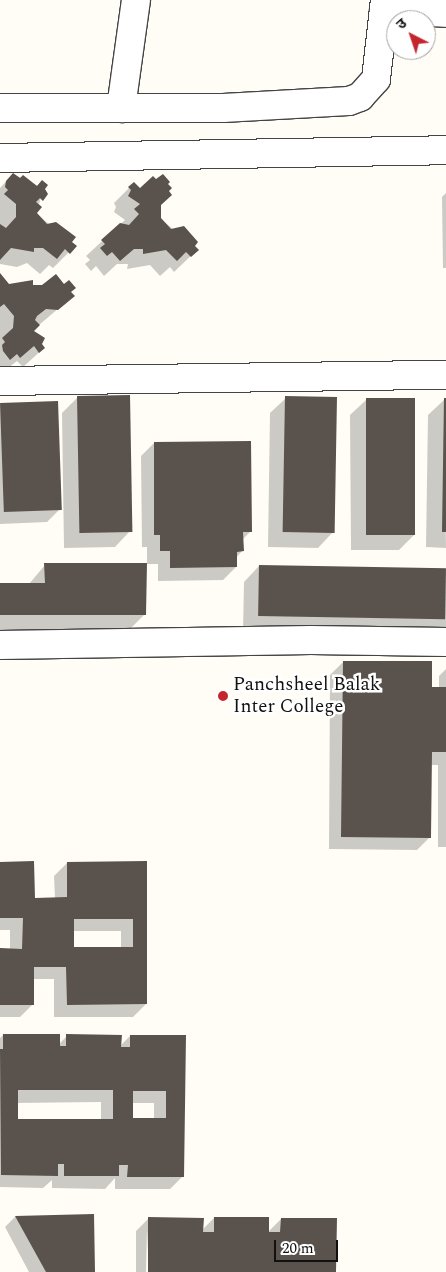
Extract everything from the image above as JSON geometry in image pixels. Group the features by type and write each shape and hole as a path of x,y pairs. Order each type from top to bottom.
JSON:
{"street":[{"path":"121,108 136,0"},
{"path":"0,108 223,108 349,101 360,97 376,79 385,4 446,13"},
{"path":"0,158 446,150"},
{"path":"0,382 446,374"},
{"path":"0,645 311,640 446,642"}],"building":[{"path":"13,173 20,178 23,175 37,186 42,180 48,185 45,189 48,194 43,201 40,198 36,202 42,207 37,213 47,224 56,222 76,237 72,242 77,246 70,254 65,249 57,259 43,248 34,248 34,252 11,248 0,260 0,224 6,228 16,217 16,204 4,194 8,190 5,187 6,181"},
{"path":"163,174 170,182 168,184 172,188 169,191 172,195 161,205 161,218 171,229 184,226 198,242 195,246 199,250 191,257 186,252 177,261 166,250 143,254 143,249 134,249 120,261 112,252 107,256 100,248 105,244 101,240 120,223 129,225 139,214 134,209 140,204 128,196 131,190 128,187 134,182 140,188 153,176 156,179"},
{"path":"0,273 9,284 33,280 33,285 42,285 56,274 64,284 69,280 76,288 71,292 75,296 58,310 46,309 37,316 35,320 40,325 34,331 45,338 42,344 45,348 39,353 34,346 20,358 17,354 10,360 3,351 2,345 5,342 2,338 13,328 14,316 4,304 0,307"},
{"path":"130,395 132,532 79,533 77,396"},
{"path":"285,396 337,397 335,533 283,532"},
{"path":"366,398 415,398 415,535 366,535"},
{"path":"444,398 446,398 446,532 442,532"},
{"path":"58,401 62,510 4,512 0,403"},
{"path":"251,441 252,532 243,532 244,551 237,552 237,567 170,568 170,551 160,551 160,535 154,535 154,442"},
{"path":"44,563 147,563 146,615 0,615 0,583 45,583"},
{"path":"259,565 446,568 445,619 258,616"},
{"path":"343,661 432,661 432,687 446,687 446,752 432,752 431,838 341,837"},
{"path":"34,861 35,898 67,897 67,862 147,861 147,1004 67,1005 66,967 34,967 34,1005 0,1005 0,948 22,949 23,918 0,918 0,862","holes":["74,919 133,919 133,947 74,947"]},
{"path":"3,1034 60,1034 60,1046 66,1046 66,1034 122,1035 121,1047 130,1047 130,1035 186,1035 184,1177 127,1177 128,1165 119,1165 119,1176 64,1176 64,1164 58,1164 58,1176 1,1175 0,1049 3,1049","holes":["18,1090 113,1090 113,1119 18,1119","133,1091 166,1091 166,1118 133,1118"]},
{"path":"94,1214 95,1272 46,1272 15,1216"},
{"path":"148,1217 204,1218 203,1232 214,1232 214,1217 269,1217 269,1232 280,1232 281,1218 337,1218 336,1272 148,1272"}],"place":[{"name":"Panchsheel Balak Inter College","path":"223,696"}]}
